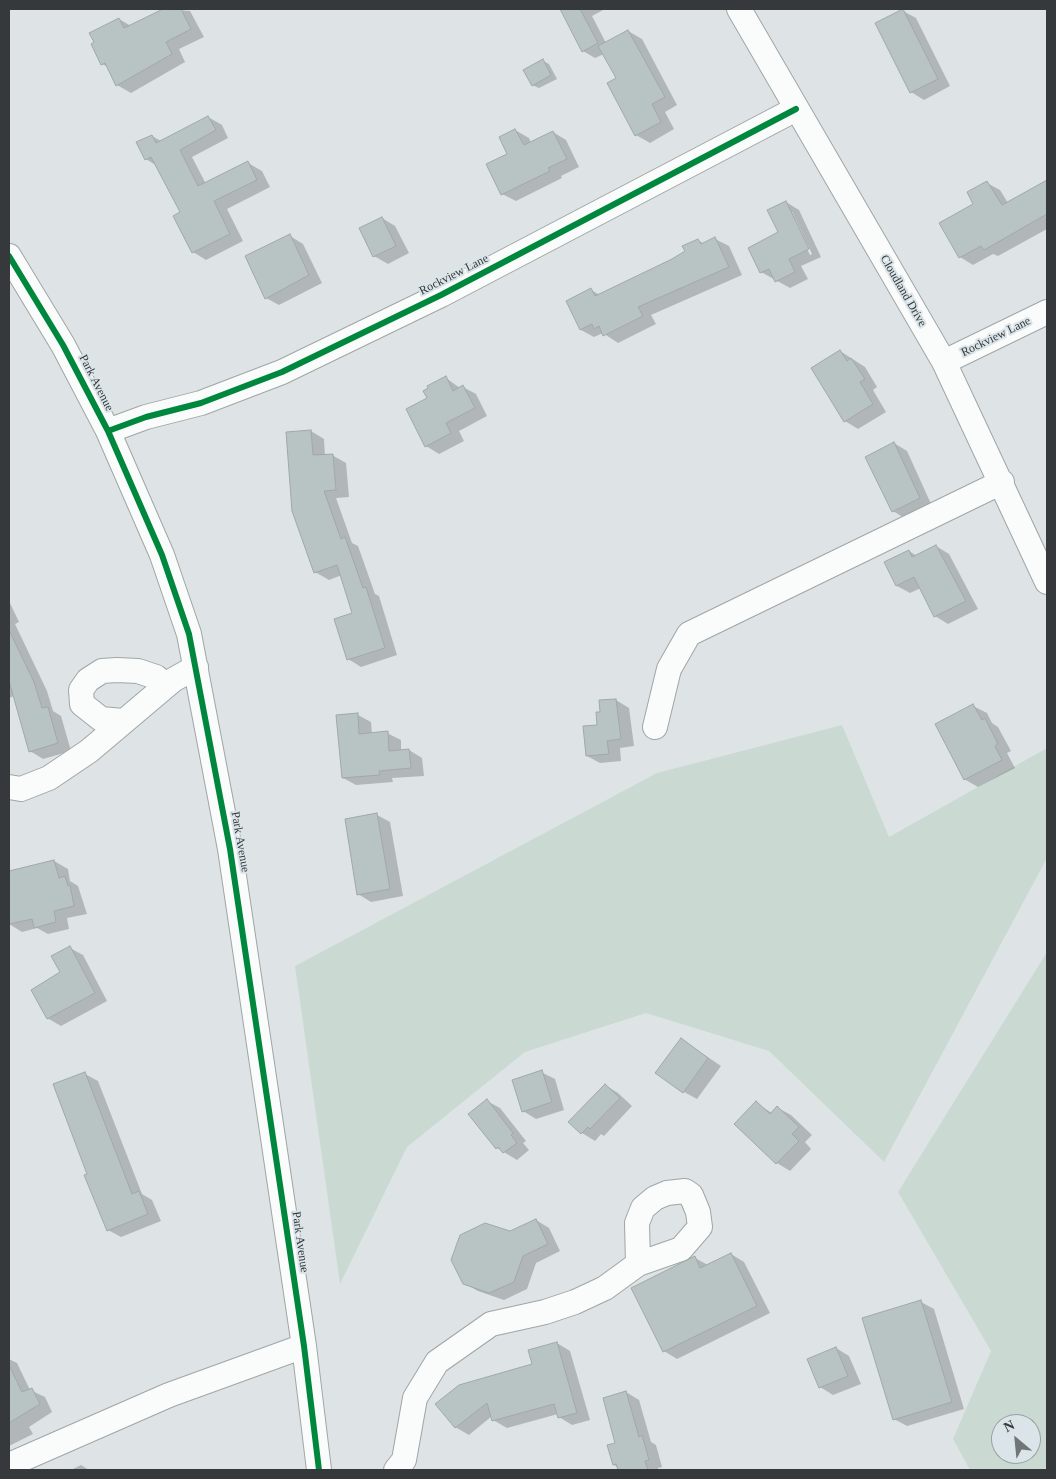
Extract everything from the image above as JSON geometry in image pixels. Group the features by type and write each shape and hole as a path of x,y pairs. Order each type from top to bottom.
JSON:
{"street":[{"name":"Cloudland Drive","path":"739,9 944,362 1002,482 1047,582"},
{"name":"Rockview Lane","path":"108,431 146,417 201,403 282,372 441,295 796,109"},
{"name":"Park Avenue","path":"9,256 63,345 108,431 162,555 189,634 230,849 304,1346 319,1470"},
{"name":"Rockview Lane","path":"944,362 1047,312"},
{"path":"655,727 669,669 689,634 1002,482"},
{"path":"9,787 21,788 50,778 89,751 166,685 196,666"},
{"path":"123,721 101,719 82,704 81,690 88,680 102,671 138,671 156,677 166,685"},
{"path":"396,1470 404,1460 416,1398 437,1362 491,1324 545,1312 575,1302 605,1288 638,1264"},
{"path":"9,1465 169,1395 304,1346"}],"shaded area":[{"path":"842,725 889,837 1047,748 1047,858 884,1162 769,1051 646,1013 525,1052 407,1147 340,1284 295,966 657,773"},
{"path":"1047,952 1047,1470 970,1470 953,1439 991,1351 898,1192"}],"building":[{"path":"163,9 181,9 191,29 166,42 172,54 116,86 105,63 101,65 91,44 94,42 89,33 119,18 124,28"},
{"path":"560,9 580,9 598,43 582,52"},
{"path":"903,9 938,79 910,93 875,23"},
{"path":"628,30 665,97 652,104 661,122 635,136 607,83 616,78 598,46"},
{"path":"543,59 551,75 532,86 523,70"},
{"path":"208,116 216,130 180,150 198,186 248,161 257,180 214,201 230,234 192,253 173,216 180,212 151,157 145,160 136,142 152,135 156,143"},
{"path":"515,129 524,145 553,131 567,159 548,168 550,171 501,195 486,164 507,154 499,137"},
{"path":"1047,180 1047,214 984,250 981,246 959,258 939,223 973,204 967,192 987,181 1002,205"},
{"path":"786,201 809,249 789,259 795,272 775,282 769,269 760,273 748,248 778,232 767,210"},
{"path":"382,217 396,246 373,257 359,228"},
{"path":"290,234 309,275 265,299 245,256"},
{"path":"715,237 729,267 638,307 643,316 603,336 599,326 594,329 592,324 580,330 566,301 591,288 595,296 672,259 685,251 682,246 698,239 701,244"},
{"path":"840,350 847,361 851,358 865,379 860,382 873,404 844,422 811,368"},
{"path":"446,376 453,391 463,385 475,408 446,423 451,433 425,447 406,409 427,398 423,391 428,388 427,386"},
{"path":"311,430 313,455 333,454 336,490 324,491 341,539 345,537 363,588 366,587 385,648 347,660 334,619 352,613 337,565 314,573 292,511 286,432"},
{"path":"894,442 920,498 892,512 865,457"},
{"path":"936,545 966,601 934,617 914,577 896,586 884,562 909,550 912,557"},
{"path":"9,630 34,682 42,708 48,707 58,743 29,752 9,681"},
{"path":"616,699 621,739 607,741 609,754 586,756 583,726 597,725 596,712 600,712 599,700"},
{"path":"973,704 982,720 985,718 998,744 995,746 1002,760 964,780 935,724"},
{"path":"358,713 359,734 388,731 389,751 409,749 411,768 379,771 380,775 342,778 336,715"},
{"path":"377,813 390,889 357,895 345,819"},
{"path":"54,860 59,878 65,876 68,886 70,885 74,906 54,911 56,922 34,928 32,919 9,924 9,871"},
{"path":"70,946 95,993 47,1019 31,990 60,972 51,956"},
{"path":"681,1038 708,1058 683,1093 655,1073"},
{"path":"542,1070 552,1102 522,1112 512,1080"},
{"path":"85,1072 132,1194 139,1191 148,1214 107,1231 84,1175 87,1174 53,1084"},
{"path":"605,1084 620,1098 590,1129 588,1127 581,1134 568,1122"},
{"path":"487,1099 513,1133 511,1135 517,1143 503,1153 498,1147 496,1149 468,1114"},
{"path":"756,1101 770,1114 777,1106 799,1127 792,1134 799,1141 776,1164 734,1124"},
{"path":"536,1219 548,1244 523,1256 514,1282 489,1293 463,1284 451,1260 460,1235 485,1223 510,1231"},
{"path":"731,1253 757,1306 663,1352 631,1288 695,1256 700,1268"},
{"path":"921,1300 952,1402 893,1420 862,1318"},
{"path":"557,1342 577,1413 558,1418 554,1404 492,1421 487,1403 455,1428 435,1404 459,1385 532,1364 528,1350"},
{"path":"836,1347 848,1376 819,1388 807,1359"},
{"path":"9,1365 22,1392 32,1388 40,1404 9,1423"},
{"path":"626,1391 639,1437 642,1435 649,1460 645,1461 648,1470 618,1470 616,1464 613,1465 607,1445 615,1443 603,1398"}],"cycle path":[{"path":"108,431 146,417 201,403 282,372 441,295 796,109"},
{"path":"9,256 63,345 108,431 162,555 189,634 230,849 304,1346 319,1470"}]}
